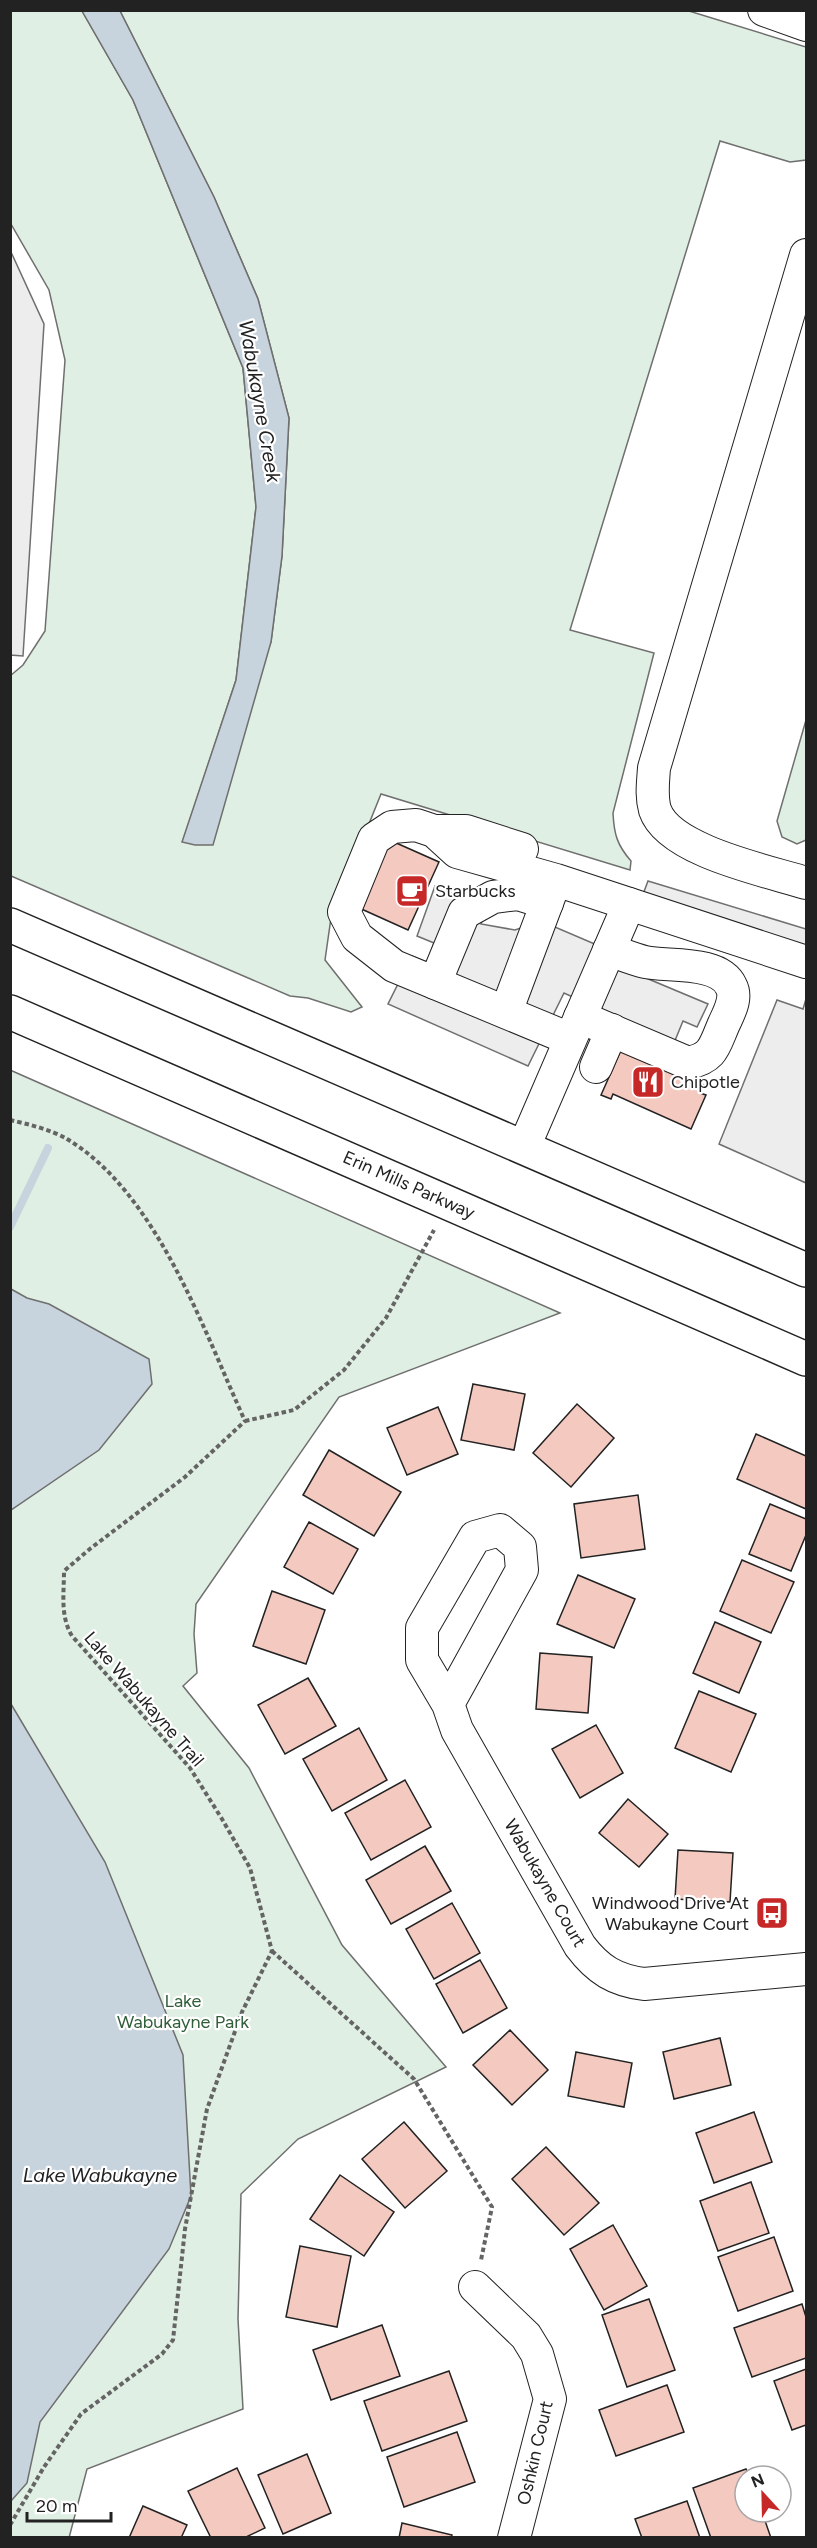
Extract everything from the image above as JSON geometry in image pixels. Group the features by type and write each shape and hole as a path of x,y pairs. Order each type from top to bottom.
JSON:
{"main road":[{"path":"10,925 807,1270"},
{"name":"Erin Mills Parkway","path":"10,1012 807,1359"}],"street":[{"path":"764,10 807,25"},
{"path":"807,255 654,768 651,793 656,812 671,832 704,851 807,883"},
{"path":"609,950 645,962 707,969 721,975 731,986 734,1000 712,1053 701,1061 688,1063 612,1030 575,1028 506,1012 394,966 357,937 344,912 374,839 392,827 416,825 434,831 466,831 595,873 606,879 624,903"},
{"path":"434,831 457,852 551,892"},
{"path":"506,1012 551,892"},
{"path":"435,983 464,913 493,897 551,892 624,903 807,962"},
{"path":"524,1147 609,950 624,903"},
{"path":"596,1067 612,1030"},
{"name":"Wabukayne Court","path":"448,1704 522,1570 520,1546 500,1530 475,1537 422,1628 422,1660 448,1704 457,1730 580,1946 592,1962 607,1974 624,1981 644,1984 807,1969"},
{"name":"Oshkin Court","path":"475,2287 526,2336 537,2354 550,2399 514,2538"}],"path":[{"path":"10,1120 66,1138 116,1178 157,1234 245,1421 294,1410 344,1370 386,1318 448,1202"},
{"name":"Lake Wabukayne Trail","path":"245,1421 185,1477 64,1571 63,1613 66,1627 72,1636 190,1768 222,1819 250,1868 272,1951"},
{"path":"10,2525 44,2467 81,2414 162,2354 173,2340 185,2229 207,2109 242,2012 272,1951 414,2079 492,2207 475,2287"}],"green space":[{"path":"11,11 82,11 133,100 243,368 256,507 236,680 183,841 271,642 282,556 289,418 258,299 214,197 120,11 689,11 806,47 806,160 790,162 720,141 570,630 654,653 613,813 617,839 631,861 630,870 381,794 331,918 325,960 362,1007 351,1012 308,998 290,996 11,876 10,676 23,665 45,631 65,360 49,290 11,224"},
{"path":"806,720 806,840 797,844 782,837 777,821"},
{"name":"Lake Wabukayne Park","path":"10,1070 560,1313 339,1397 196,1604 194,1634 197,1673 183,1686 249,1768 342,1945 446,2067 298,2139 241,2194 238,2319 243,2409 87,2469 69,2538 10,2537"}],"shaded area":[{"path":"11,252 44,324 23,656 10,655"},
{"path":"648,881 806,929 806,947 642,897"},
{"path":"435,886 487,906 481,924 515,930 541,921 632,960 627,970 708,1004 697,1027 683,1021 674,1043 564,993 528,1066 388,1004 412,956 427,962 434,943 417,936"},
{"path":"806,999 806,1183 719,1144 777,1000 803,1009"}],"water":[{"path":"82,11 120,11 214,197 258,299 289,418 282,556 271,642 213,845 182,842 236,680 256,507 243,368 133,100"},
{"path":"11,1289 27,1298 49,1304 149,1359 152,1384 99,1450 11,1510"},
{"name":"Lake Wabukayne","path":"11,1704 105,1862 183,2055 191,2196 169,2249 40,2422 27,2483 11,2501"}],"building":[{"path":"394,842 439,862 408,930 357,907 380,846"},
{"path":"621,1050 704,1085 700,1093 706,1095 691,1129 613,1094 611,1099 601,1095"},
{"path":"473,1384 525,1394 514,1450 461,1440"},
{"path":"577,1404 614,1438 571,1487 533,1453"},
{"path":"438,1407 458,1454 407,1475 387,1428"},
{"path":"756,1434 806,1456 806,1509 737,1479"},
{"path":"329,1450 401,1492 374,1536 303,1495"},
{"path":"638,1495 645,1549 581,1558 574,1504"},
{"path":"770,1504 806,1519 806,1535 791,1571 749,1554"},
{"path":"309,1522 358,1549 333,1594 284,1567"},
{"path":"742,1560 794,1582 771,1633 720,1611"},
{"path":"578,1575 635,1599 614,1648 557,1624"},
{"path":"272,1591 325,1610 306,1664 253,1646"},
{"path":"715,1622 761,1642 739,1693 693,1673"},
{"path":"540,1653 592,1657 588,1713 536,1709"},
{"path":"308,1678 336,1726 285,1754 258,1705"},
{"path":"699,1691 756,1714 731,1772 675,1748"},
{"path":"596,1725 623,1773 580,1798 552,1749"},
{"path":"359,1728 387,1780 332,1811 303,1759"},
{"path":"405,1780 431,1827 371,1860 345,1813"},
{"path":"628,1799 668,1834 639,1867 599,1833"},
{"path":"425,1846 451,1891 391,1924 366,1880"},
{"path":"678,1850 733,1853 730,1902 675,1899"},
{"path":"452,1903 480,1953 434,1979 406,1929"},
{"path":"480,1960 507,2008 463,2033 436,1984"},
{"path":"510,2030 548,2070 512,2105 473,2065"},
{"path":"720,2038 731,2085 674,2099 663,2052"},
{"path":"576,2052 632,2063 624,2107 568,2096"},
{"path":"754,2112 772,2162 714,2183 696,2133"},
{"path":"404,2122 447,2171 405,2208 362,2159"},
{"path":"546,2147 599,2203 564,2235 512,2179"},
{"path":"340,2175 394,2212 364,2256 310,2219"},
{"path":"751,2182 769,2233 718,2251 700,2201"},
{"path":"613,2225 647,2286 604,2310 570,2249"},
{"path":"774,2237 793,2291 738,2311 718,2257"},
{"path":"300,2246 351,2256 337,2327 286,2317"},
{"path":"649,2299 675,2370 627,2387 602,2315"},
{"path":"802,2304 806,2317 806,2358 752,2377 734,2328"},
{"path":"382,2325 400,2376 331,2400 313,2350"},
{"path":"806,2369 806,2425 792,2430 774,2381"},
{"path":"449,2371 467,2421 382,2451 364,2401"},
{"path":"667,2385 684,2432 616,2456 599,2410"},
{"path":"457,2432 475,2482 404,2507 387,2457"},
{"path":"307,2454 331,2513 283,2534 258,2475"},
{"path":"237,2468 265,2528 244,2538 211,2538 188,2491"},
{"path":"733,2474 733,2524 766,2524 771,2538 711,2538 693,2488"},
{"path":"687,2501 700,2538 642,2538 635,2519"},
{"path":"143,2506 187,2525 181,2538 129,2538"},
{"path":"402,2523 452,2535 451,2538 399,2538"}],"waterway":[{"name":"Wabukayne Creek","path":"10,1227 48,1148"}],"place":[{"name":"Starbucks","path":"412,891"},
{"name":"Chipotle","path":"648,1082"},
{"name":"Windwood Drive At Wabukayne Court","path":"772,1913"}]}
